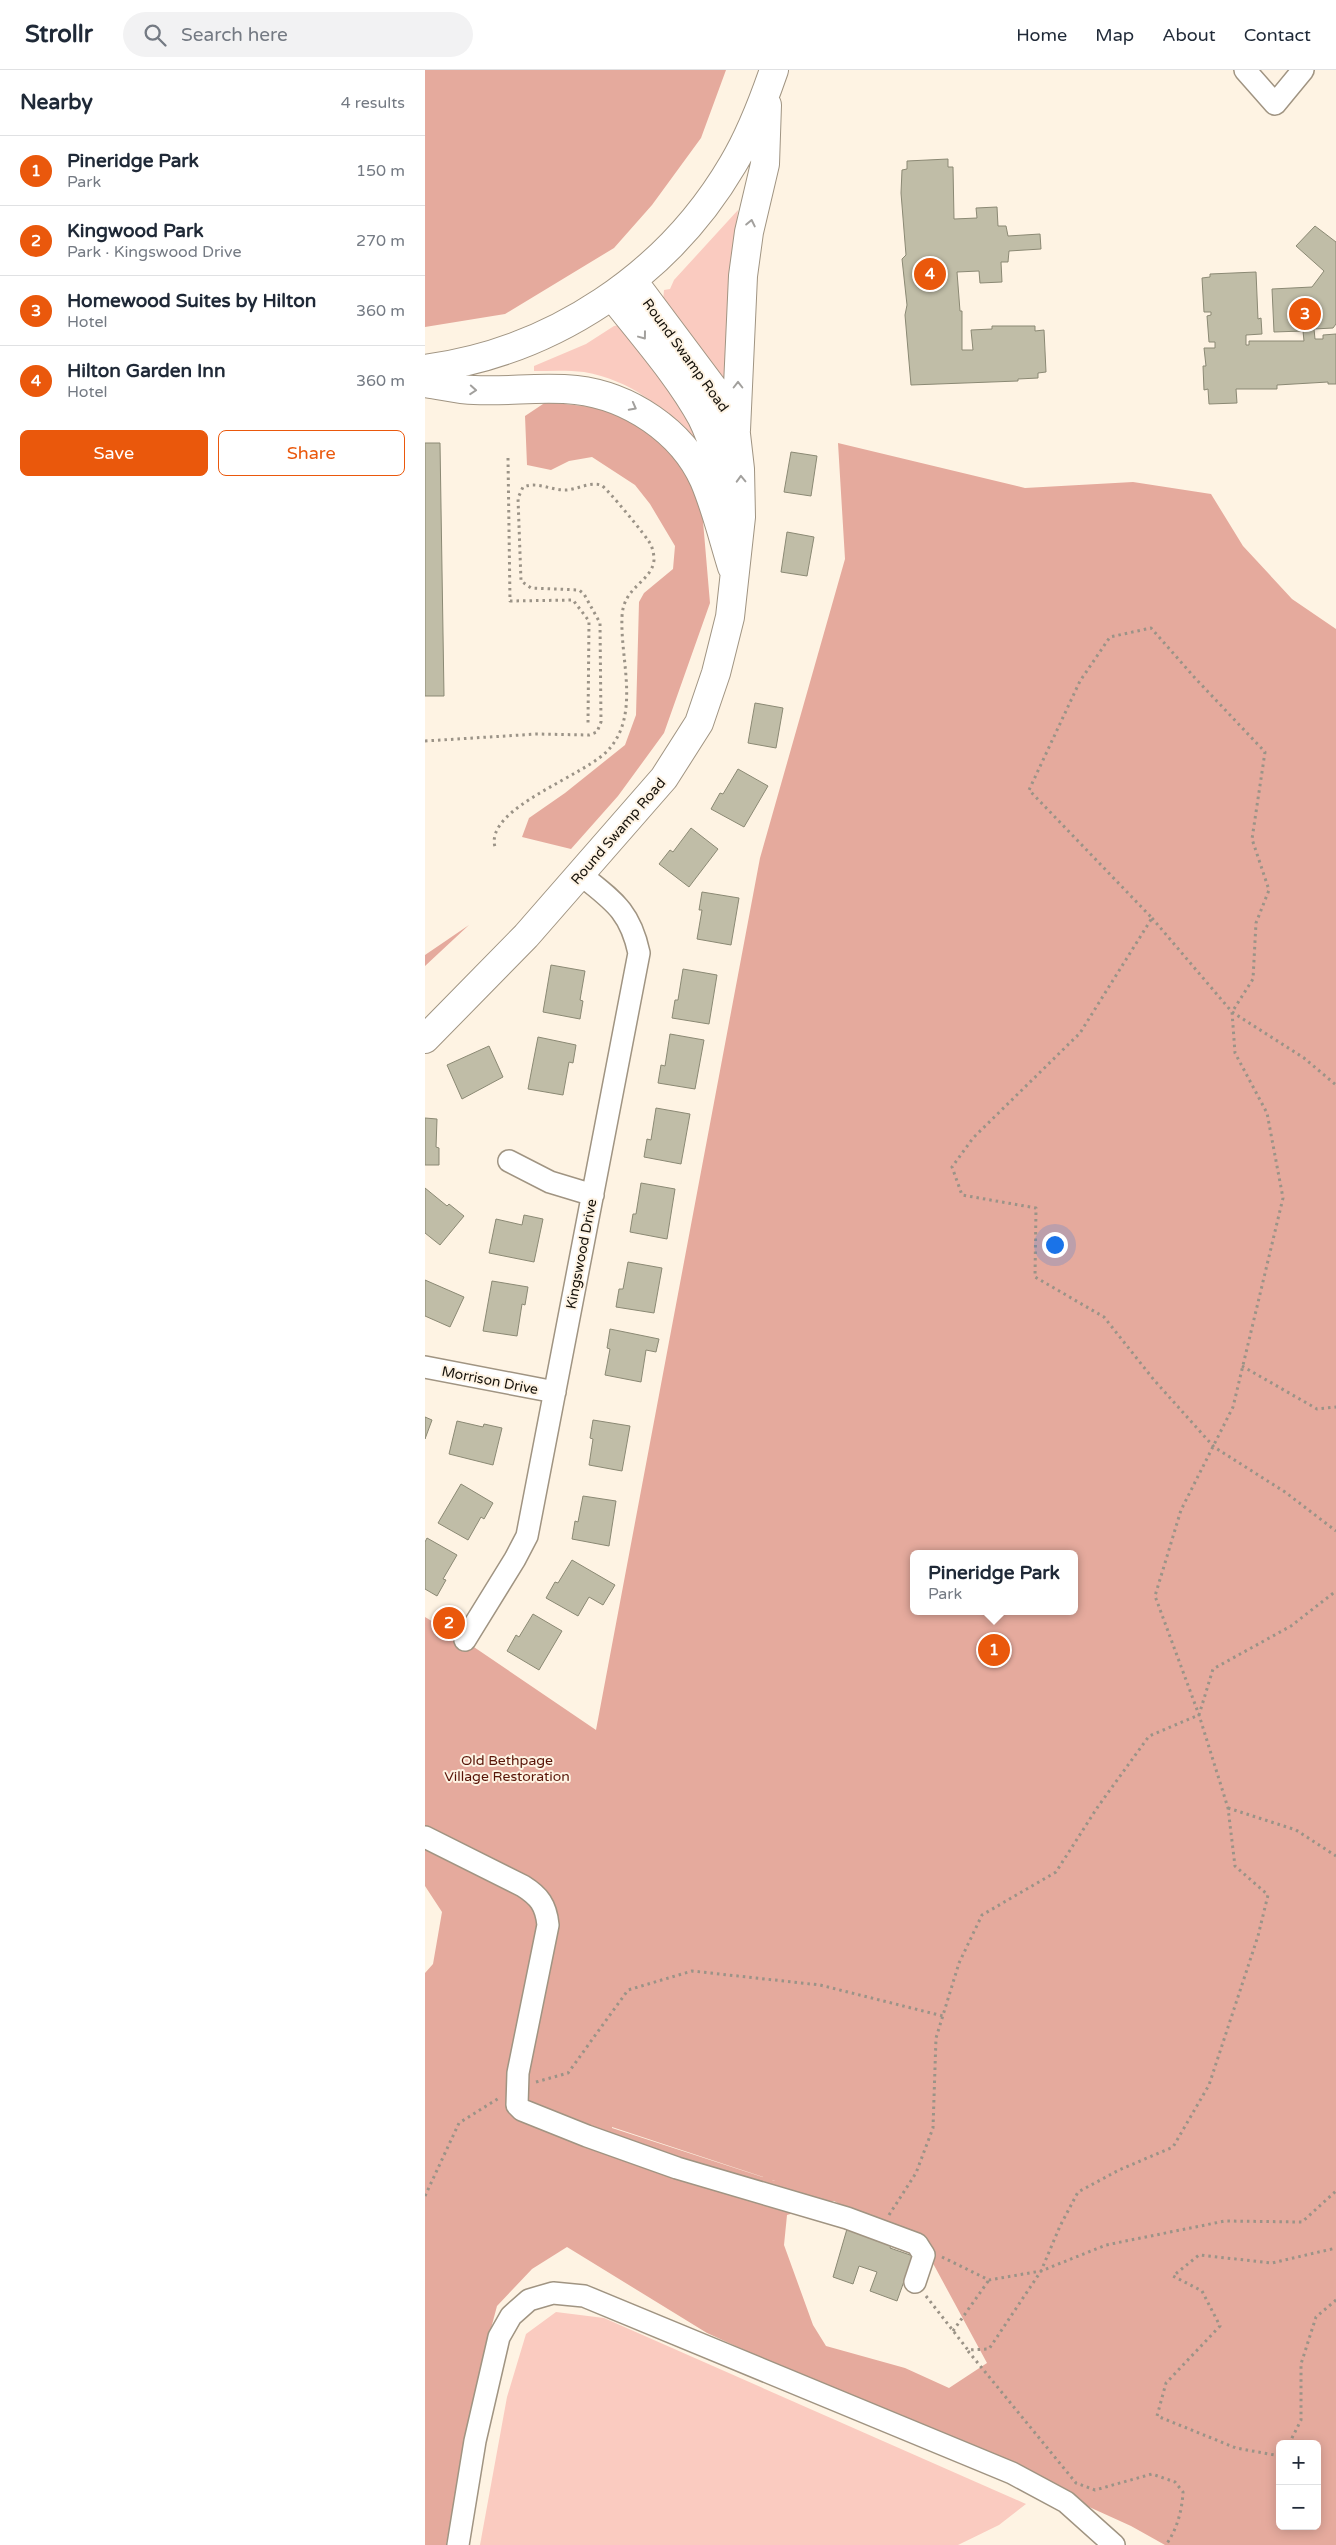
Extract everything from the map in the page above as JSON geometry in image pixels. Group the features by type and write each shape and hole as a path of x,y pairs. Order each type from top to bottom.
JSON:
{"main road":[{"path":"425,369 469,360 520,345 569,322 623,289 681,234 715,193 743,146 771,80"},
{"path":"736,434 743,276 749,232 765,164 771,80"},
{"name":"Round Swamp Road","path":"425,1039 526,936 664,778 699,723 718,664 730,617 741,517 740,469 736,434 729,414 711,386 623,289"},
{"name":"Round Swamp Road","path":"623,289 691,399 707,431 722,483 735,580"},
{"path":"425,383 472,390 576,390 615,399 651,418 681,446 703,478 735,580"}],"street":[{"path":"1245,70 1275,104 1303,70"},
{"name":"Kingswood Drive","path":"465,1640 527,1536 639,953 635,931 622,910 580,874"},
{"path":"509,1162 550,1182 593,1195"},
{"name":"Morrison Drive","path":"425,1367 555,1392"},
{"path":"425,1837 523,1886 537,1895 547,1910 548,1925 517,2087 517,2105 522,2110 587,2136 677,2168 847,2218 917,2244 924,2255 915,2282"},
{"path":"458,2545 475,2441 499,2337 511,2316 529,2300 553,2293 584,2296 1012,2473 1066,2502 1115,2545"}],"path":[{"path":"508,458 510,601 573,600 589,621 588,724"},
{"path":"425,741 537,734 589,735 597,732 601,722 600,623 598,615 579,590 531,588 521,581 518,498 523,487 529,485 567,490 593,484 607,488 622,510 646,536 654,554 652,568 633,587 624,603 622,612 621,635 626,655 625,711 622,729 604,756 529,799 512,812 495,834 495,847"},
{"path":"967,2350 989,2349 1041,2271 1059,2226 1078,2192 1119,2170 1173,2148 1209,2085 1258,1936 1268,1895 1235,1866 1228,1808 1199,1715 1155,1596 1181,1510 1233,1408 1283,1198 1267,1113 1235,1053 1232,1012 1253,979 1256,923 1269,890 1253,839 1265,752 1151,628 1110,637 1080,681 1029,790 1152,918 1232,1012 1304,1058 1336,1085"},
{"path":"1152,918 1080,1034 973,1138 952,1167 962,1195 1036,1208 1035,1278 1104,1317 1154,1380 1214,1447 1285,1492 1336,1531"},
{"path":"1242,1366 1317,1409 1336,1407"},
{"path":"1199,1715 1213,1669 1291,1626 1336,1591"},
{"path":"880,2230 916,2173 933,2128 936,2038 959,1963 982,1914 1056,1872 1097,1808 1149,1736 1199,1715"},
{"path":"1228,1808 1296,1830 1336,1856"},
{"path":"425,2196 459,2123 517,2087 568,2073 628,1990 692,1971 820,1985 943,2016"},
{"path":"917,2244 989,2280 1041,2271 1106,2245 1225,2221 1302,2222 1336,2191"},
{"path":"1276,2455 1236,2448 1157,2416 1166,2383 1220,2326 1202,2290 1173,2276 1199,2255 1271,2263 1336,2248"},
{"path":"953,2331 989,2280"},
{"path":"915,2282 967,2350 1076,2483 1095,2490 1153,2474 1175,2482 1183,2492 1183,2506 1173,2535 1167,2545"},
{"path":"1291,2440 1301,2420 1301,2364 1316,2317 1336,2300"}],"shaded area":[{"path":"738,210 729,295 726,382 663,301 664,290 670,289 674,280"},
{"path":"620,325 687,412 698,438 694,437 644,396 617,381 584,372 534,371 534,366 586,344 614,326"},
{"path":"556,2312 604,2318 1026,2504 999,2525 958,2545 480,2545 507,2397 526,2334"}],"green space":[{"path":"425,70 726,70 701,138 652,205 614,248 505,314 425,327"},
{"path":"546,402 602,408 665,439 700,486 710,603 664,733 618,796 571,849 522,837 529,818 565,793 625,745 636,715 639,602 644,593 673,569 675,546 650,504 635,485 592,457 569,461 551,470 527,465 525,416"},
{"name":"Old Bethpage Village Restoration","path":"838,443 1025,488 1133,482 1211,494 1243,546 1292,599 1336,629 1336,2545 1165,2545 1131,2526 707,2333 567,2247 532,2269 497,2306 480,2370 446,2545 425,2545 425,1973 433,1964 442,1912 425,1886 425,1617 465,1641 596,1730 760,858 845,559","holes":["612,2127 775,2181 612,2128","834,2201 929,2256 987,2363 949,2388 905,2368 826,2346 813,2325 784,2245 787,2215"]},
{"path":"469,925 425,966 425,955"}],"building":[{"path":"948,159 948,167 953,167 954,219 977,218 976,208 997,207 998,226 1006,226 1008,236 1040,234 1041,249 1009,251 1008,262 1001,262 1002,282 980,283 979,271 957,272 960,311 962,311 962,350 973,350 971,330 992,329 992,326 1035,326 1035,331 1044,330 1046,372 1038,373 1038,378 1018,379 1018,381 911,385 905,315 907,305 902,259 906,255 901,193 902,170 907,169 907,161"},
{"path":"1315,226 1336,242 1336,324 1333,328 1314,329 1315,339 1323,339 1323,335 1336,334 1336,384 1328,384 1328,382 1277,385 1277,389 1236,389 1237,403 1209,404 1208,389 1204,390 1203,366 1206,366 1204,348 1215,348 1215,342 1209,342 1207,316 1211,315 1211,312 1204,312 1202,278 1210,277 1210,274 1256,272 1258,319 1261,318 1262,334 1246,335 1246,345 1249,345 1249,341 1304,341 1303,331 1274,332 1272,289 1312,287 1324,271 1296,246"},
{"path":"425,443 440,443 444,696 425,696"},
{"path":"791,452 817,456 811,496 784,492"},
{"path":"787,532 814,537 807,576 781,572"},
{"path":"755,703 783,708 776,748 748,743"},
{"path":"738,769 768,786 744,827 711,809 720,793 723,794"},
{"path":"691,828 718,849 689,887 659,864 670,850 673,852"},
{"path":"702,892 739,898 731,945 697,939 702,910 699,910"},
{"path":"551,965 585,971 580,1000 583,1001 580,1019 543,1012"},
{"path":"683,969 717,975 709,1024 672,1018 675,1000 678,1000"},
{"path":"670,1034 704,1040 695,1089 658,1083 661,1065 665,1066"},
{"path":"538,1037 576,1045 573,1063 569,1062 563,1095 528,1089"},
{"path":"489,1046 503,1077 462,1099 447,1065"},
{"path":"656,1108 690,1114 681,1164 644,1157 647,1139 651,1140"},
{"path":"425,1118 437,1119 436,1147 439,1148 439,1165 425,1165"},
{"path":"641,1183 675,1189 667,1239 630,1232 633,1214 636,1214"},
{"path":"425,1188 447,1206 449,1204 464,1216 440,1245 425,1233"},
{"path":"524,1215 543,1219 534,1262 489,1253 496,1219 522,1225"},
{"path":"628,1262 662,1268 654,1313 616,1307 619,1289 623,1289"},
{"path":"425,1280 464,1297 450,1327 425,1316"},
{"path":"492,1281 528,1287 525,1305 522,1304 517,1336 483,1331"},
{"path":"610,1329 659,1339 656,1352 646,1350 641,1382 605,1375 610,1349 607,1348"},
{"path":"425,1417 432,1420 425,1439"},
{"path":"593,1420 630,1426 622,1471 589,1465 593,1439 590,1438"},
{"path":"457,1421 483,1427 484,1424 502,1428 493,1465 449,1454"},
{"path":"461,1484 493,1503 484,1519 481,1517 468,1540 438,1523"},
{"path":"583,1496 616,1501 609,1546 572,1539 575,1521 578,1522"},
{"path":"427,1538 457,1555 443,1579 446,1580 437,1596 425,1589 425,1542"},
{"path":"572,1560 615,1585 603,1605 589,1597 578,1616 546,1598 555,1582 558,1583"},
{"path":"533,1614 562,1631 539,1670 507,1651 516,1635 519,1637"},
{"path":"847,2229 891,2245 890,2248 913,2256 897,2301 870,2291 877,2272 859,2266 853,2284 833,2277"}],"place":[{"name":"Hilton Garden Inn","path":"930,274"},
{"name":"Homewood Suites by Hilton","path":"1305,314"},
{"name":"Kingwood Park","path":"449,1623"},
{"name":"Pineridge Park","path":"994,1650"}]}
